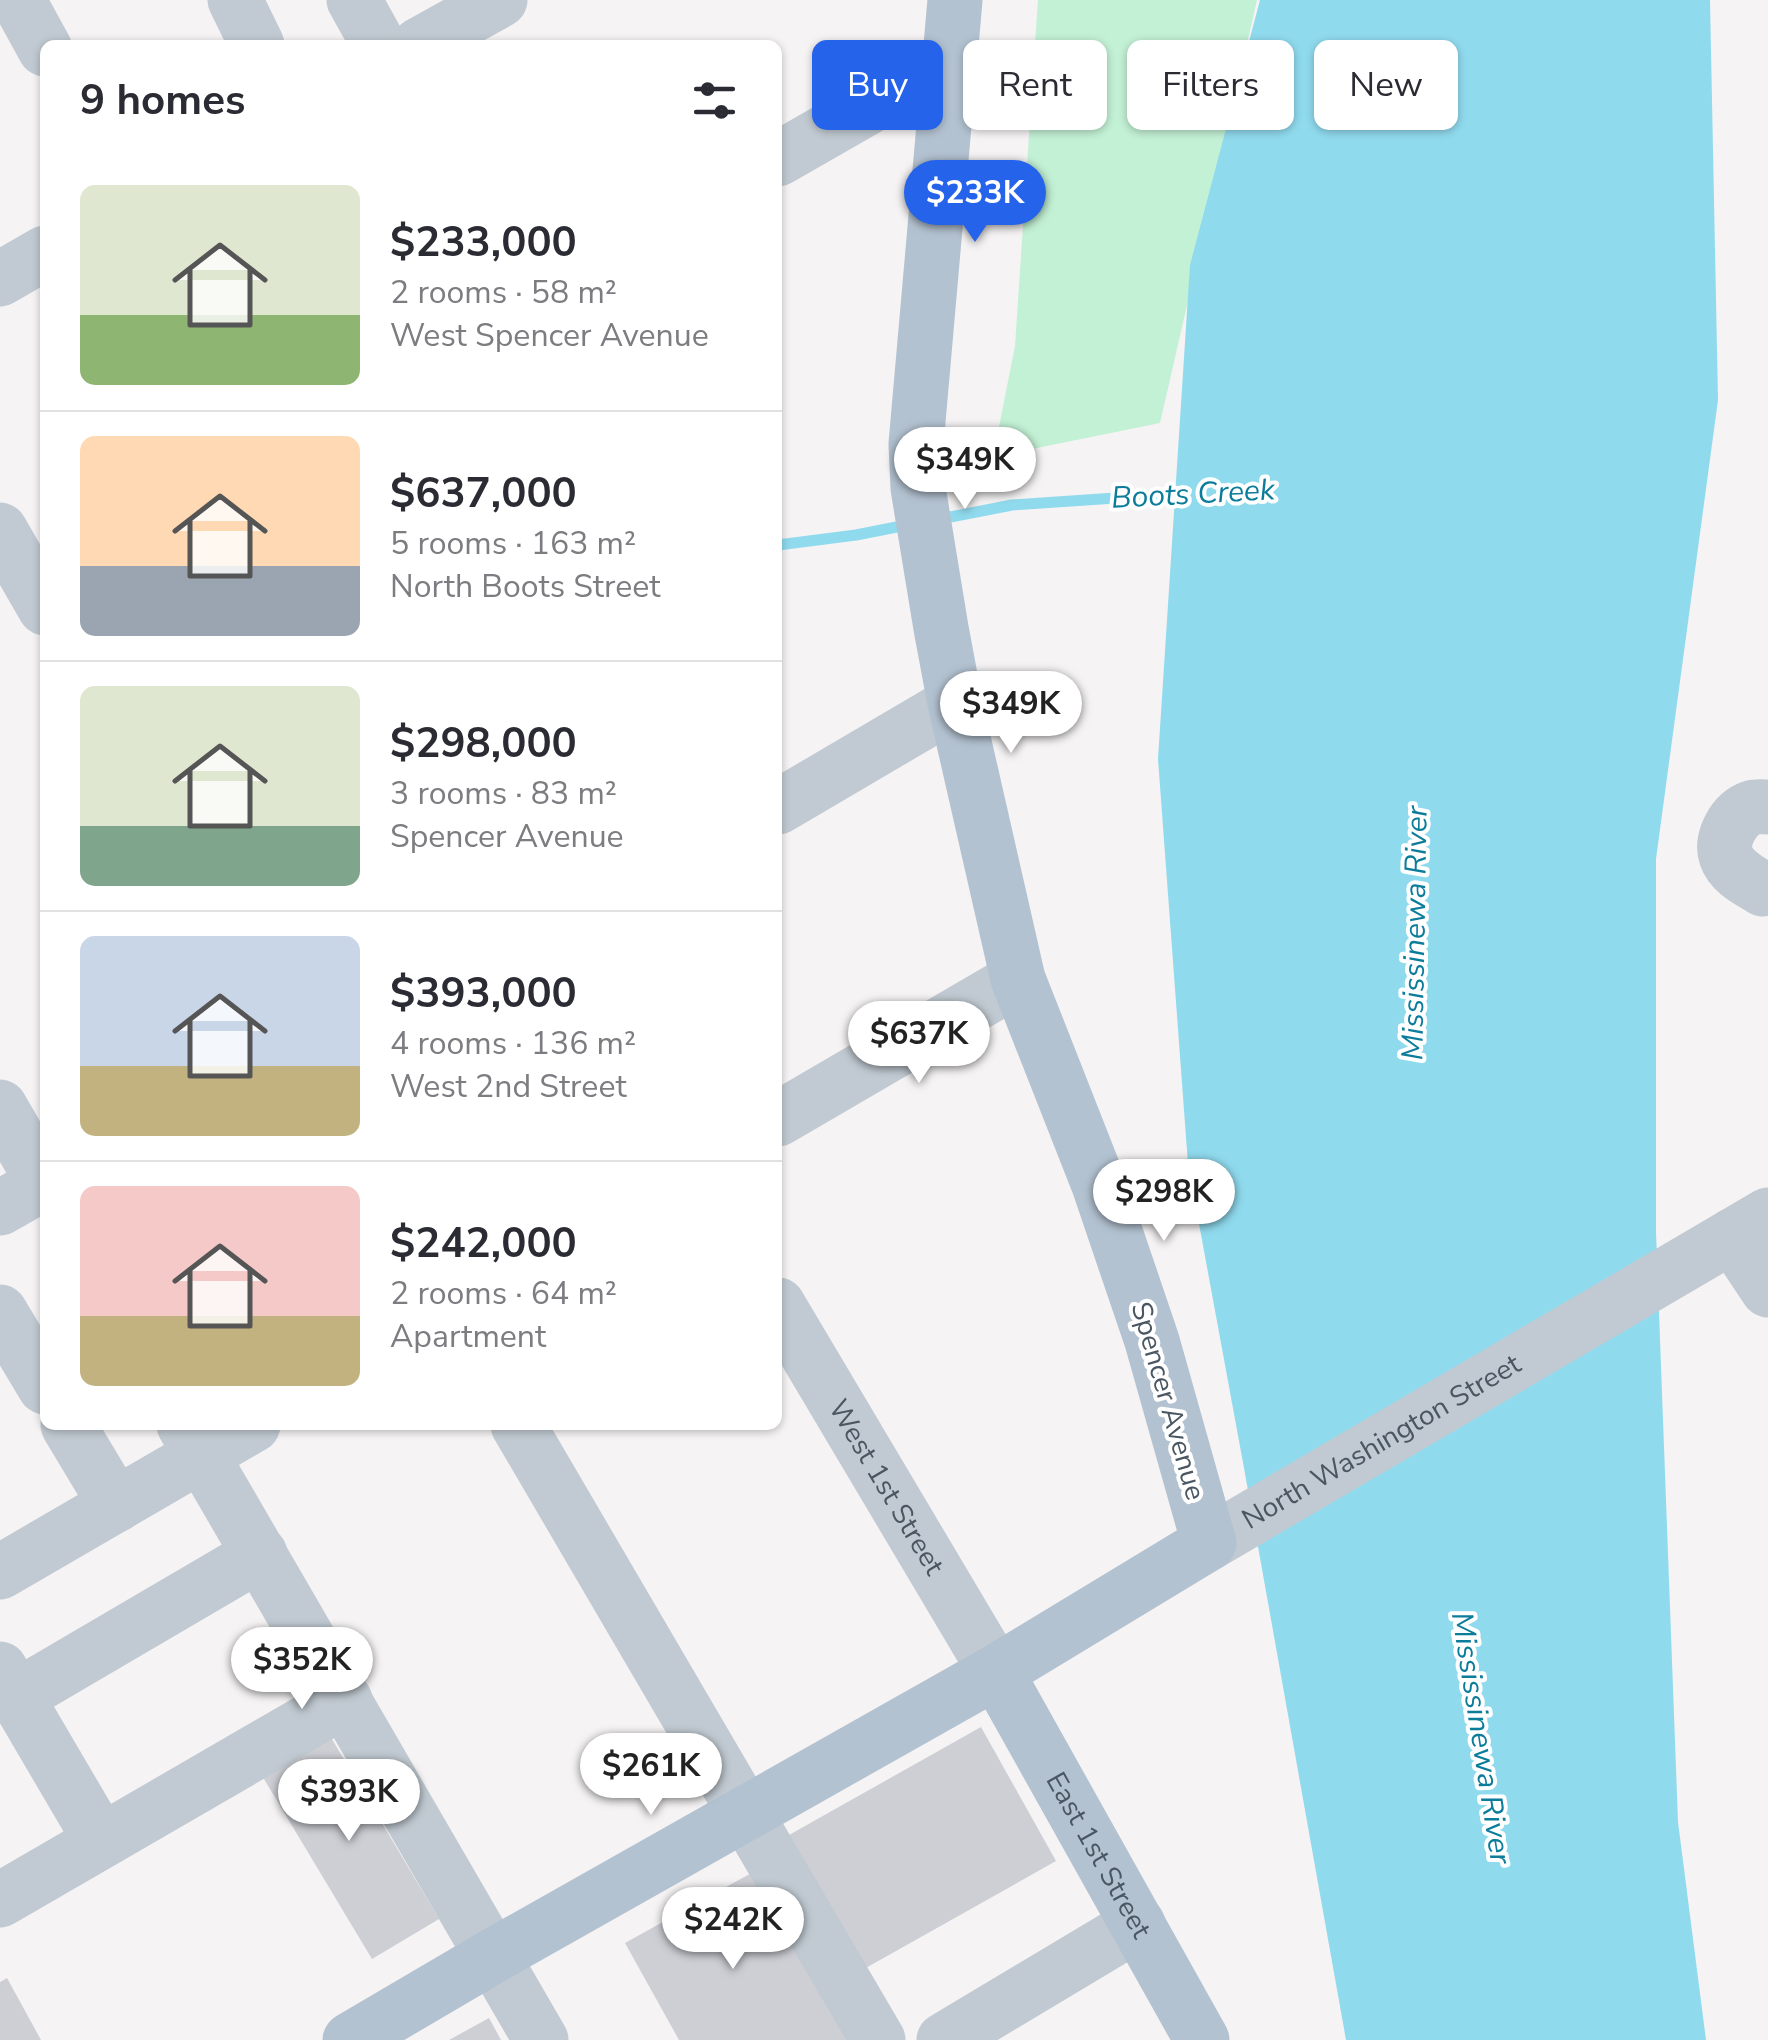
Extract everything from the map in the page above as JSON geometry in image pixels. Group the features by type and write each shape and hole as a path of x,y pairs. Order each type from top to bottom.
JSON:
{"main road":[{"name":"Spencer Avenue","path":"955,0 916,444 918,488 928,549 955,703 1018,978 1099,1186 1152,1340 1209,1544"},
{"name":"North Washington Street","path":"350,2040 996,1672 1209,1544"},
{"name":"East 1st Street","path":"996,1672 1202,2040"}],"street":[{"path":"18,0 40,40"},
{"path":"235,0 255,40"},
{"path":"354,0 376,40"},
{"path":"428,40 500,0"},
{"path":"782,157 949,61"},
{"path":"0,279 40,256"},
{"path":"0,530 30,589"},
{"path":"782,805 955,703"},
{"path":"1766,900 1738,874 1726,856 1726,837 1735,820 1750,808 1768,807"},
{"path":"782,1117 1018,978"},
{"path":"0,1107 40,1175"},
{"path":"0,1208 40,1187"},
{"path":"1732,1236 1768,1290"},
{"name":"North Washington Street","path":"1209,1544 1732,1236"},
{"name":"West 1st Street","path":"782,1311 996,1672"},
{"path":"0,1312 40,1379"},
{"path":"71,1430 116,1505"},
{"path":"0,1572 116,1505 193,1440 233,1430"},
{"path":"521,1430 878,2040"},
{"path":"193,1440 541,2040"},
{"path":"102,1842 8,1683 260,1554"},
{"path":"0,1900 345,1700"},
{"path":"944,2040 1138,1924"}],"green space":[{"path":"1038,0 1257,0 1248,40 1127,40 1127,130 1227,130 1160,423 993,457 1015,346 1029,130 1107,130 1107,40 1035,40"}],"water":[{"name":"Mississinewa River","path":"1260,0 1710,0 1718,400 1656,859 1656,1232 1678,1822 1706,2040 1346,2040 1188,1164 1158,759 1190,265 1226,130 1294,130 1294,40 1249,40"}],"building":[{"path":"981,1727 1056,1861 864,1969 789,1835"},
{"path":"326,1729 439,1919 372,1959 258,1769"},
{"path":"755,1871 848,2040 679,2040 625,1943"},
{"path":"7,1978 41,2040 0,2040 0,1982"},
{"path":"489,2018 501,2040 449,2040"}],"waterway":[{"name":"Boots Creek","path":"940,519 1012,505 1189,493"},
{"name":"Boots Creek","path":"782,544 912,524"}]}
